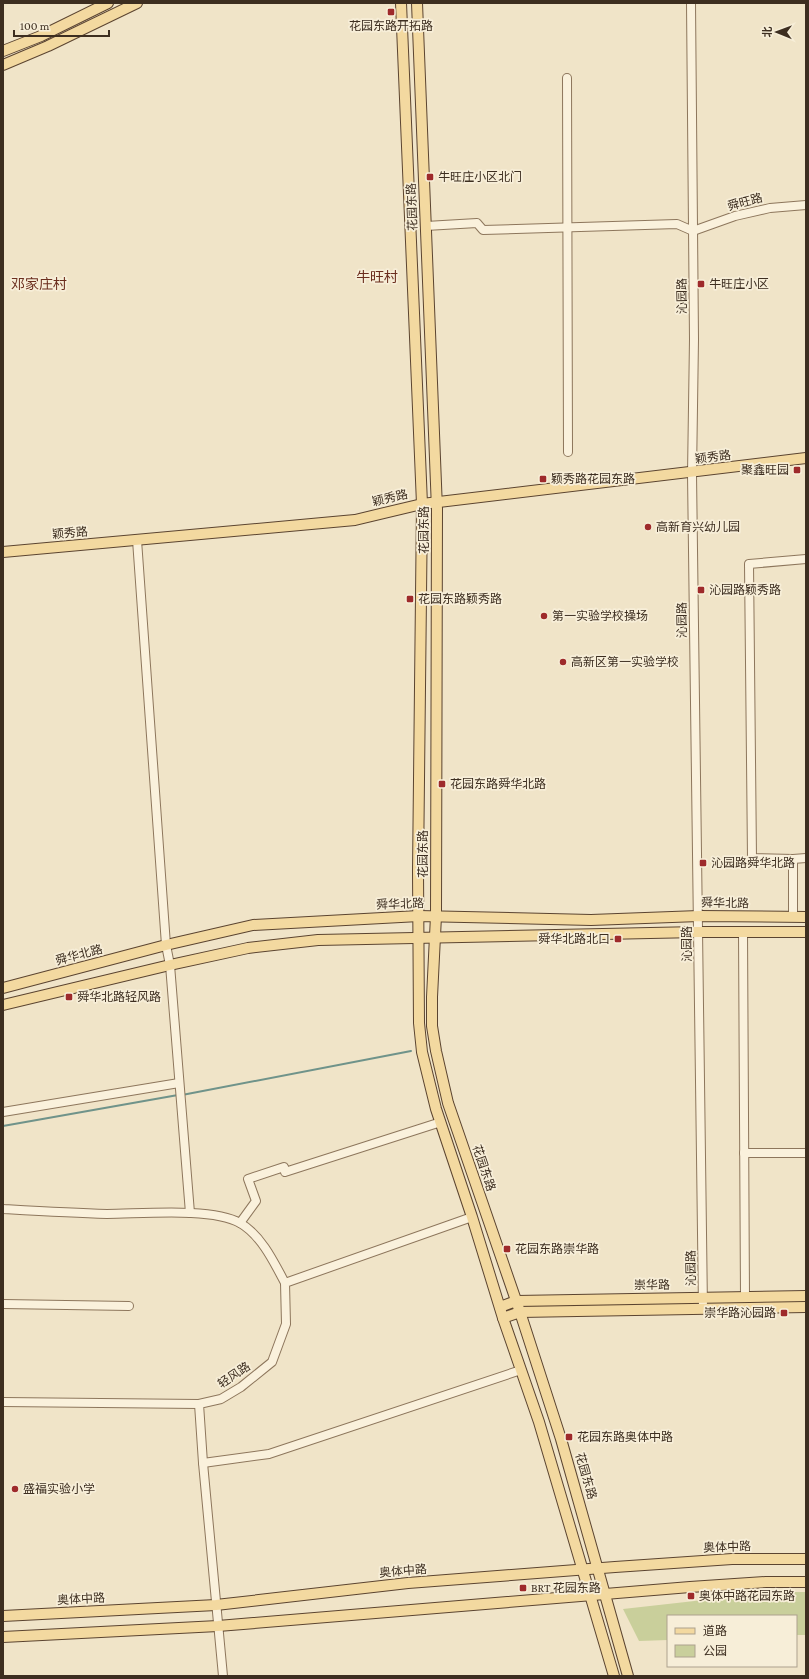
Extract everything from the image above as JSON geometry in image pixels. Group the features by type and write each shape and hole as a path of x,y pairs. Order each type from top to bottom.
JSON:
{"main road":[{"path":"3,51 41,36 108,3"},
{"path":"3,65 48,46 137,3"},
{"name":"花园东路","path":"401,3 422,504 418,870 420,916 420,1030 422,1052 436,1109 472,1217 503,1318 539,1422 614,1676"},
{"name":"花园东路","path":"417,3 437,502 436,916 432,1026 448,1103 520,1312 561,1439 628,1676"},
{"name":"颖秀路","path":"3,552 355,520 422,504 806,458"},
{"name":"舜华北路","path":"3,988 166,945 253,925 420,916 591,920 699,916 806,917"},
{"path":"3,1005 248,948 318,940 698,932 806,932"},
{"name":"崇华路","path":"500,1307 516,1301 806,1296"},
{"name":"崇华路","path":"503,1318 520,1312 806,1307"},
{"name":"奥体中路","path":"3,1616 216,1605 408,1583 598,1568 732,1559 806,1559"},
{"path":"3,1637 218,1626 590,1594 751,1583 806,1582"}],"street":[{"name":"沁园路","path":"691,3 694,339 692,472 703,1309"},
{"path":"567,78 568,452"},
{"name":"舜旺路","path":"693,231 735,216 770,208 806,205"},
{"path":"426,226 477,223 483,230 677,224 693,231"},
{"path":"137,540 166,945 170,965 190,1214"},
{"path":"806,559 749,564 752,858 806,858"},
{"path":"793,859 793,917"},
{"path":"743,932 745,1297"},
{"path":"3,1112 179,1083"},
{"path":"240,1223 256,1201 248,1179 284,1167 285,1172 441,1122"},
{"path":"744,1153 806,1153"},
{"path":"3,1209 105,1214 220,1215 240,1223 259,1240 286,1283 472,1217"},
{"name":"轻风路","path":"3,1402 199,1404 221,1399 241,1387 272,1362 286,1324 286,1283"},
{"path":"3,1304 129,1306"},
{"path":"203,1463 269,1454 521,1370"},
{"path":"199,1404 222,1676"}],"green space":[{"path":"776,1592 806,1592 806,1635 797,1635 797,1615 667,1615 667,1640 639,1641 623,1609"}],"waterway":[{"path":"182,1095 411,1051"},
{"path":"3,1126 178,1095"}],"place":[{"name":"花园东路开拓路","path":"391,12"},
{"name":"牛旺庄小区北门","path":"430,177"},
{"name":"牛旺庄小区","path":"701,284"},
{"name":"聚鑫旺园","path":"797,470"},
{"name":"颖秀路花园东路","path":"543,479"},
{"name":"高新育兴幼儿园","path":"648,527"},
{"name":"沁园路颖秀路","path":"701,590"},
{"name":"花园东路颖秀路","path":"410,599"},
{"name":"第一实验学校操场","path":"544,616"},
{"name":"高新区第一实验学校","path":"563,662"},
{"name":"花园东路舜华北路","path":"442,784"},
{"name":"沁园路舜华北路","path":"703,863"},
{"name":"舜华北路北口","path":"618,939"},
{"name":"舜华北路轻风路","path":"69,997"},
{"name":"花园东路崇华路","path":"507,1249"},
{"name":"崇华路沁园路","path":"784,1313"},
{"name":"花园东路奥体中路","path":"569,1437"},
{"name":"盛福实验小学","path":"15,1489"},
{"name":"BRT 花园东路","path":"523,1588"},
{"name":"奥体中路花园东路","path":"691,1596"}],"district":[{"name":"牛旺村","path":"377,277"},
{"name":"邓家庄村","path":"39,284"}]}
